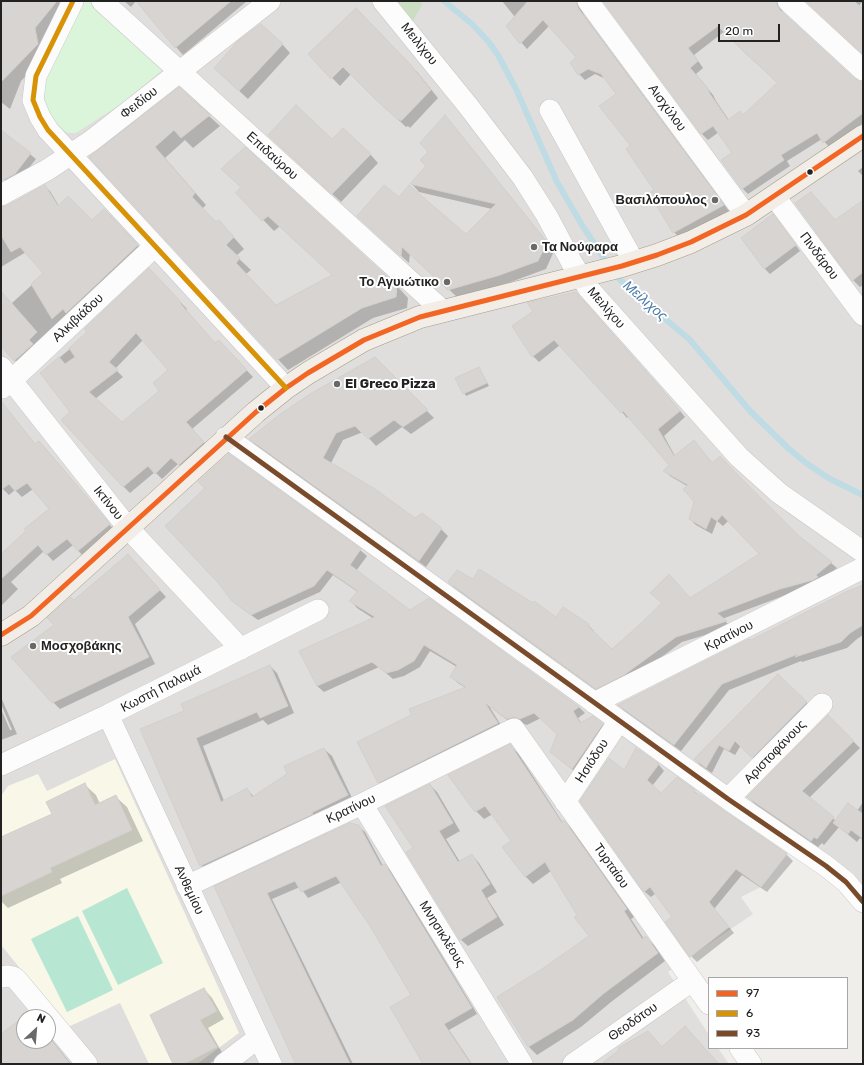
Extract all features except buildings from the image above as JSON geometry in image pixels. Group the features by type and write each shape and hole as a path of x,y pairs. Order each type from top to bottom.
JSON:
{"main road":[{"path":"1,635 31,616 226,437 286,388 308,373 364,340 420,317 442,310 628,264 691,242 746,215 863,136"}],"street":[{"path":"73,1 36,76 32,100 40,117 48,130 286,388"},
{"name":"Επιδαύρου","path":"102,1 442,310"},
{"name":"Φειδίου","path":"1,195 25,183 91,141 270,1"},
{"name":"Μειλίχου","path":"383,1 461,96 522,178 539,203 580,276 590,289 740,457 779,493 863,552"},
{"name":"Αισχύλου","path":"588,1 746,215"},
{"path":"788,1 863,70"},
{"path":"550,110 628,264"},
{"name":"Πινδάρου","path":"774,197 863,316"},
{"name":"Αλκιβιάδου","path":"5,379 155,246"},
{"name":"Ικτίνου","path":"5,379 128,528 241,649"},
{"path":"226,437 728,799 832,870 846,882 863,902"},
{"name":"Κρατίνου","path":"594,703 863,568"},
{"name":"Κωστή Παλαμά","path":"1,765 108,715 318,610"},
{"name":"Αριστοφάνους","path":"728,799 822,704"},
{"name":"Ανθεμίου","path":"108,715 271,1064"},
{"name":"Ησιόδου","path":"565,802 619,721"},
{"name":"Κρατίνου","path":"187,886 362,804 514,729"},
{"name":"Τυρταίου","path":"514,729 708,1003"},
{"name":"Μνησικλέους","path":"362,804 522,1064"},
{"path":"1,977 8,976 17,980 41,1009"},
{"name":"Θεοδότου","path":"573,1064 692,981"},
{"path":"56,1027 87,1064"},
{"path":"224,1064 258,1038"},
{"path":"741,1049 751,1064"}],"shaded area":[{"path":"1,1 863,1 863,886 854,874 802,838 761,887 741,897 753,914 668,972 708,1033 708,1049 719,1049 729,1064 1,1064"},
{"path":"115,759 239,1033 197,1064 149,1064 120,1003 68,1027 56,1012 56,1009 53,1009 1,945 1,796 8,786 38,774 47,791"}],"green space":[{"path":"81,1 90,1 166,67 121,104 76,133 68,133 59,128 47,114 40,97 41,85"},
{"path":"389,1 421,1 422,5 410,26"},
{"path":"127,888 163,963 118,985 82,911"},
{"path":"78,916 113,990 67,1012 31,939"}],"waterway":[{"name":"Μείλιχος","path":"444,1 472,24 488,41 498,55 516,89 557,182 582,225 609,266"},
{"name":"Μείλιχος","path":"614,273 624,284 690,340 751,412 789,449 806,463 830,479 863,495"}],"transit line":[{"name":"6","path":"73,1 36,76 33,100 40,117 48,130 286,388"},
{"name":"97","path":"1,635 31,616 256,412 286,388 308,373 364,340 420,317 622,266 691,242 746,215 863,136"},
{"name":"93","path":"226,437 728,799 826,866 846,882 863,902"}],"place":[{"name":"Βασιλόπουλος","path":"715,200"},
{"name":"Τα Νούφαρα","path":"534,247"},
{"name":"Το Αγυιώτικο","path":"447,282"},
{"name":"El Greco Pizza","path":"337,384"},
{"name":"Μοσχοβάκης","path":"33,646"}]}
